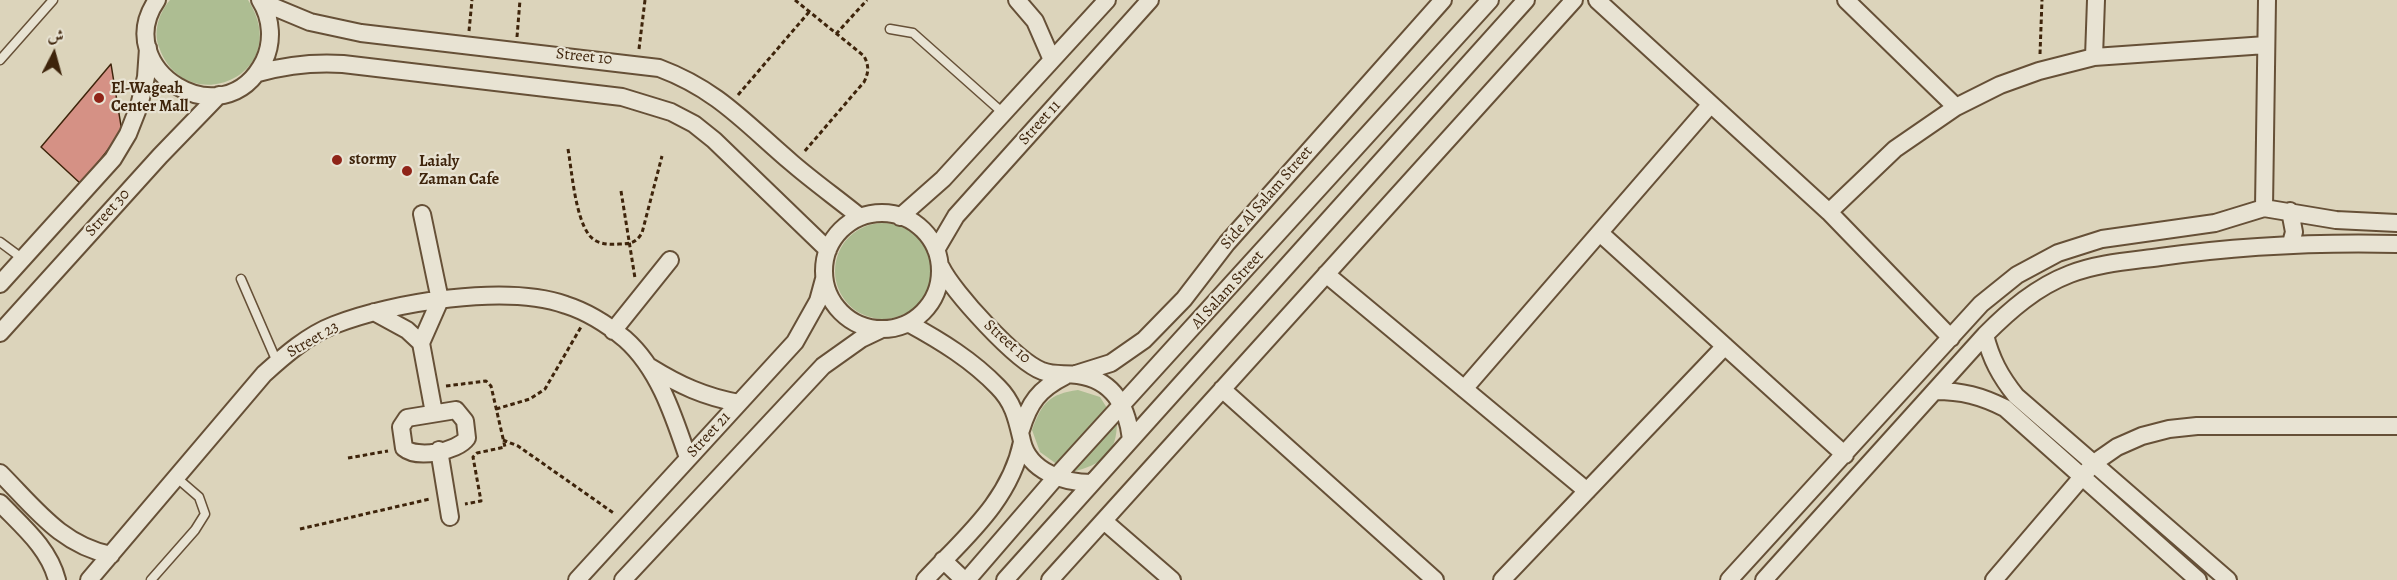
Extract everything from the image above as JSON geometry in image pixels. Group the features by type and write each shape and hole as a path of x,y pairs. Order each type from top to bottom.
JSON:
{"street":[{"path":"1017,0 1035,21 1052,60"},
{"name":"Street 11","path":"900,217 929,193 1107,0"},
{"name":"Street 11","path":"938,258 956,216 1150,0"},
{"name":"Side Al Salam Street","path":"1022,436 1035,396 1043,388 1070,375 1111,363 1127,354 1184,299 1227,243 1443,0"},
{"name":"Al Salam Street","path":"965,580 1490,0"},
{"name":"Al Salam Street","path":"1005,580 1526,0"},
{"path":"1050,580 1575,0"},
{"path":"1597,0 1829,212 1951,338"},
{"path":"1846,0 1956,107"},
{"path":"2094,57 2096,0"},
{"path":"2264,208 2267,0"},
{"name":"Street 10","path":"261,1 310,22 335,28 638,63 686,78 729,106 793,164 860,217"},
{"path":"148,48 155,66 179,89 198,95 219,95 247,84 258,73 269,50 270,25 261,1"},
{"name":"Street 30","path":"0,284 113,159 128,134 139,106 146,77 147,28 152,3"},
{"path":"1829,212 1895,149 1956,107 2000,85 2039,71 2094,57 2266,45"},
{"path":"258,73 285,65 313,62 343,64 622,97 647,103 686,120 714,140 828,250"},
{"name":"Street 30","path":"0,333 160,156 219,95"},
{"path":"1464,389 1711,104"},
{"path":"1729,580 1981,304 2018,275 2058,253 2102,239 2216,223 2238,214 2264,208 2324,219 2397,223"},
{"path":"2290,211 2294,232 2291,243"},
{"path":"623,580 823,366 861,339 882,329 908,323 920,315 933,299 940,279 938,258 918,226 900,217 875,213 860,217 835,236 828,250 824,279 829,295 838,309 850,320 866,327 882,329"},
{"path":"422,214 440,300 421,343 434,413"},
{"path":"2235,246 2232,236 2233,224 2238,214"},
{"path":"1600,233 1845,455"},
{"path":"1764,580 1985,335 2012,308 2040,288 2070,274 2103,265 2235,246 2291,243 2397,244"},
{"name":"Street 10","path":"938,258 947,280 971,310 1031,365 1041,371 1070,375 1105,384 1124,405"},
{"path":"613,331 670,260"},
{"path":"1326,273 1587,491"},
{"name":"Street 21","path":"577,580 795,342 818,301 824,279"},
{"name":"Street 23","path":"89,580 264,374 296,346 333,325 374,312 440,300 532,297 566,305 588,315 626,340 649,367 678,427 688,458"},
{"path":"1184,299 1205,316"},
{"path":"374,312 399,325 421,343"},
{"path":"908,323 957,351 999,387 1011,402 1022,436 1036,463 1056,477 1092,483"},
{"path":"1985,335 1990,357 2001,378 2016,396 2229,580"},
{"path":"1502,580 1725,346"},
{"name":"Street 23","path":"649,367 679,385 710,398 739,403"},
{"path":"1222,389 1435,580"},
{"path":"1935,391 1959,391 1983,397 2005,408 2198,580"},
{"path":"1124,405 1131,439"},
{"path":"456,410 465,421 467,438 463,443 458,447 417,454 404,448 401,432 403,422 407,418 434,413 456,410"},
{"path":"1994,580 2094,463 2126,443 2169,429 2197,426 2397,426"},
{"path":"925,580 999,500 1018,463 1022,436"},
{"path":"439,450 450,517"},
{"path":"0,473 71,542 90,551 111,555"},
{"path":"0,503 37,542 48,557 57,580"},
{"path":"1104,521 1172,580"},
{"path":"943,560 965,580"}],"lane":[{"path":"0,60 53,0"},
{"path":"890,29 913,33 1003,113"},
{"path":"0,242 23,259"},
{"path":"241,279 277,362"},
{"path":"151,580 195,530 205,514 199,497 177,478"}],"path":[{"path":"467,44 472,0"},
{"path":"516,50 520,0"},
{"path":"638,63 645,0"},
{"path":"793,164 868,74 868,64 864,56 795,0"},
{"path":"836,34 867,0"},
{"path":"2039,71 2042,0"},
{"path":"729,106 809,12"},
{"path":"568,149 582,221 589,235 607,245 629,244 637,240 642,233 662,156"},
{"path":"621,191 638,300"},
{"path":"496,409 530,399 545,389 588,315"},
{"path":"503,440 518,446 628,524"},
{"path":"348,458 404,448"},
{"path":"300,529 446,495"}],"green space":[{"path":"170,0 248,0 259,27 258,50 248,68 231,80 211,85 190,82 172,69 157,41 160,16"},
{"path":"883,223 901,227 917,237 927,253 931,271 927,289 917,305 901,315 883,319 865,315 849,305 839,289 835,271 839,253 849,237 865,227"},
{"path":"1078,390 1100,397 1107,408 1058,465 1040,452 1032,430 1039,413 1048,401 1060,394"},
{"path":"1117,421 1114,442 1106,456 1092,465 1072,472"}],"building":[{"name":"El-Wageah Center Mall","path":"111,64 122,132 81,184 41,147"}],"place":[{"name":"El-Wageah Center Mall","path":"99,98"},
{"name":"stormy","path":"337,160"},
{"name":"Laialy Zaman Cafe","path":"407,171"}]}
